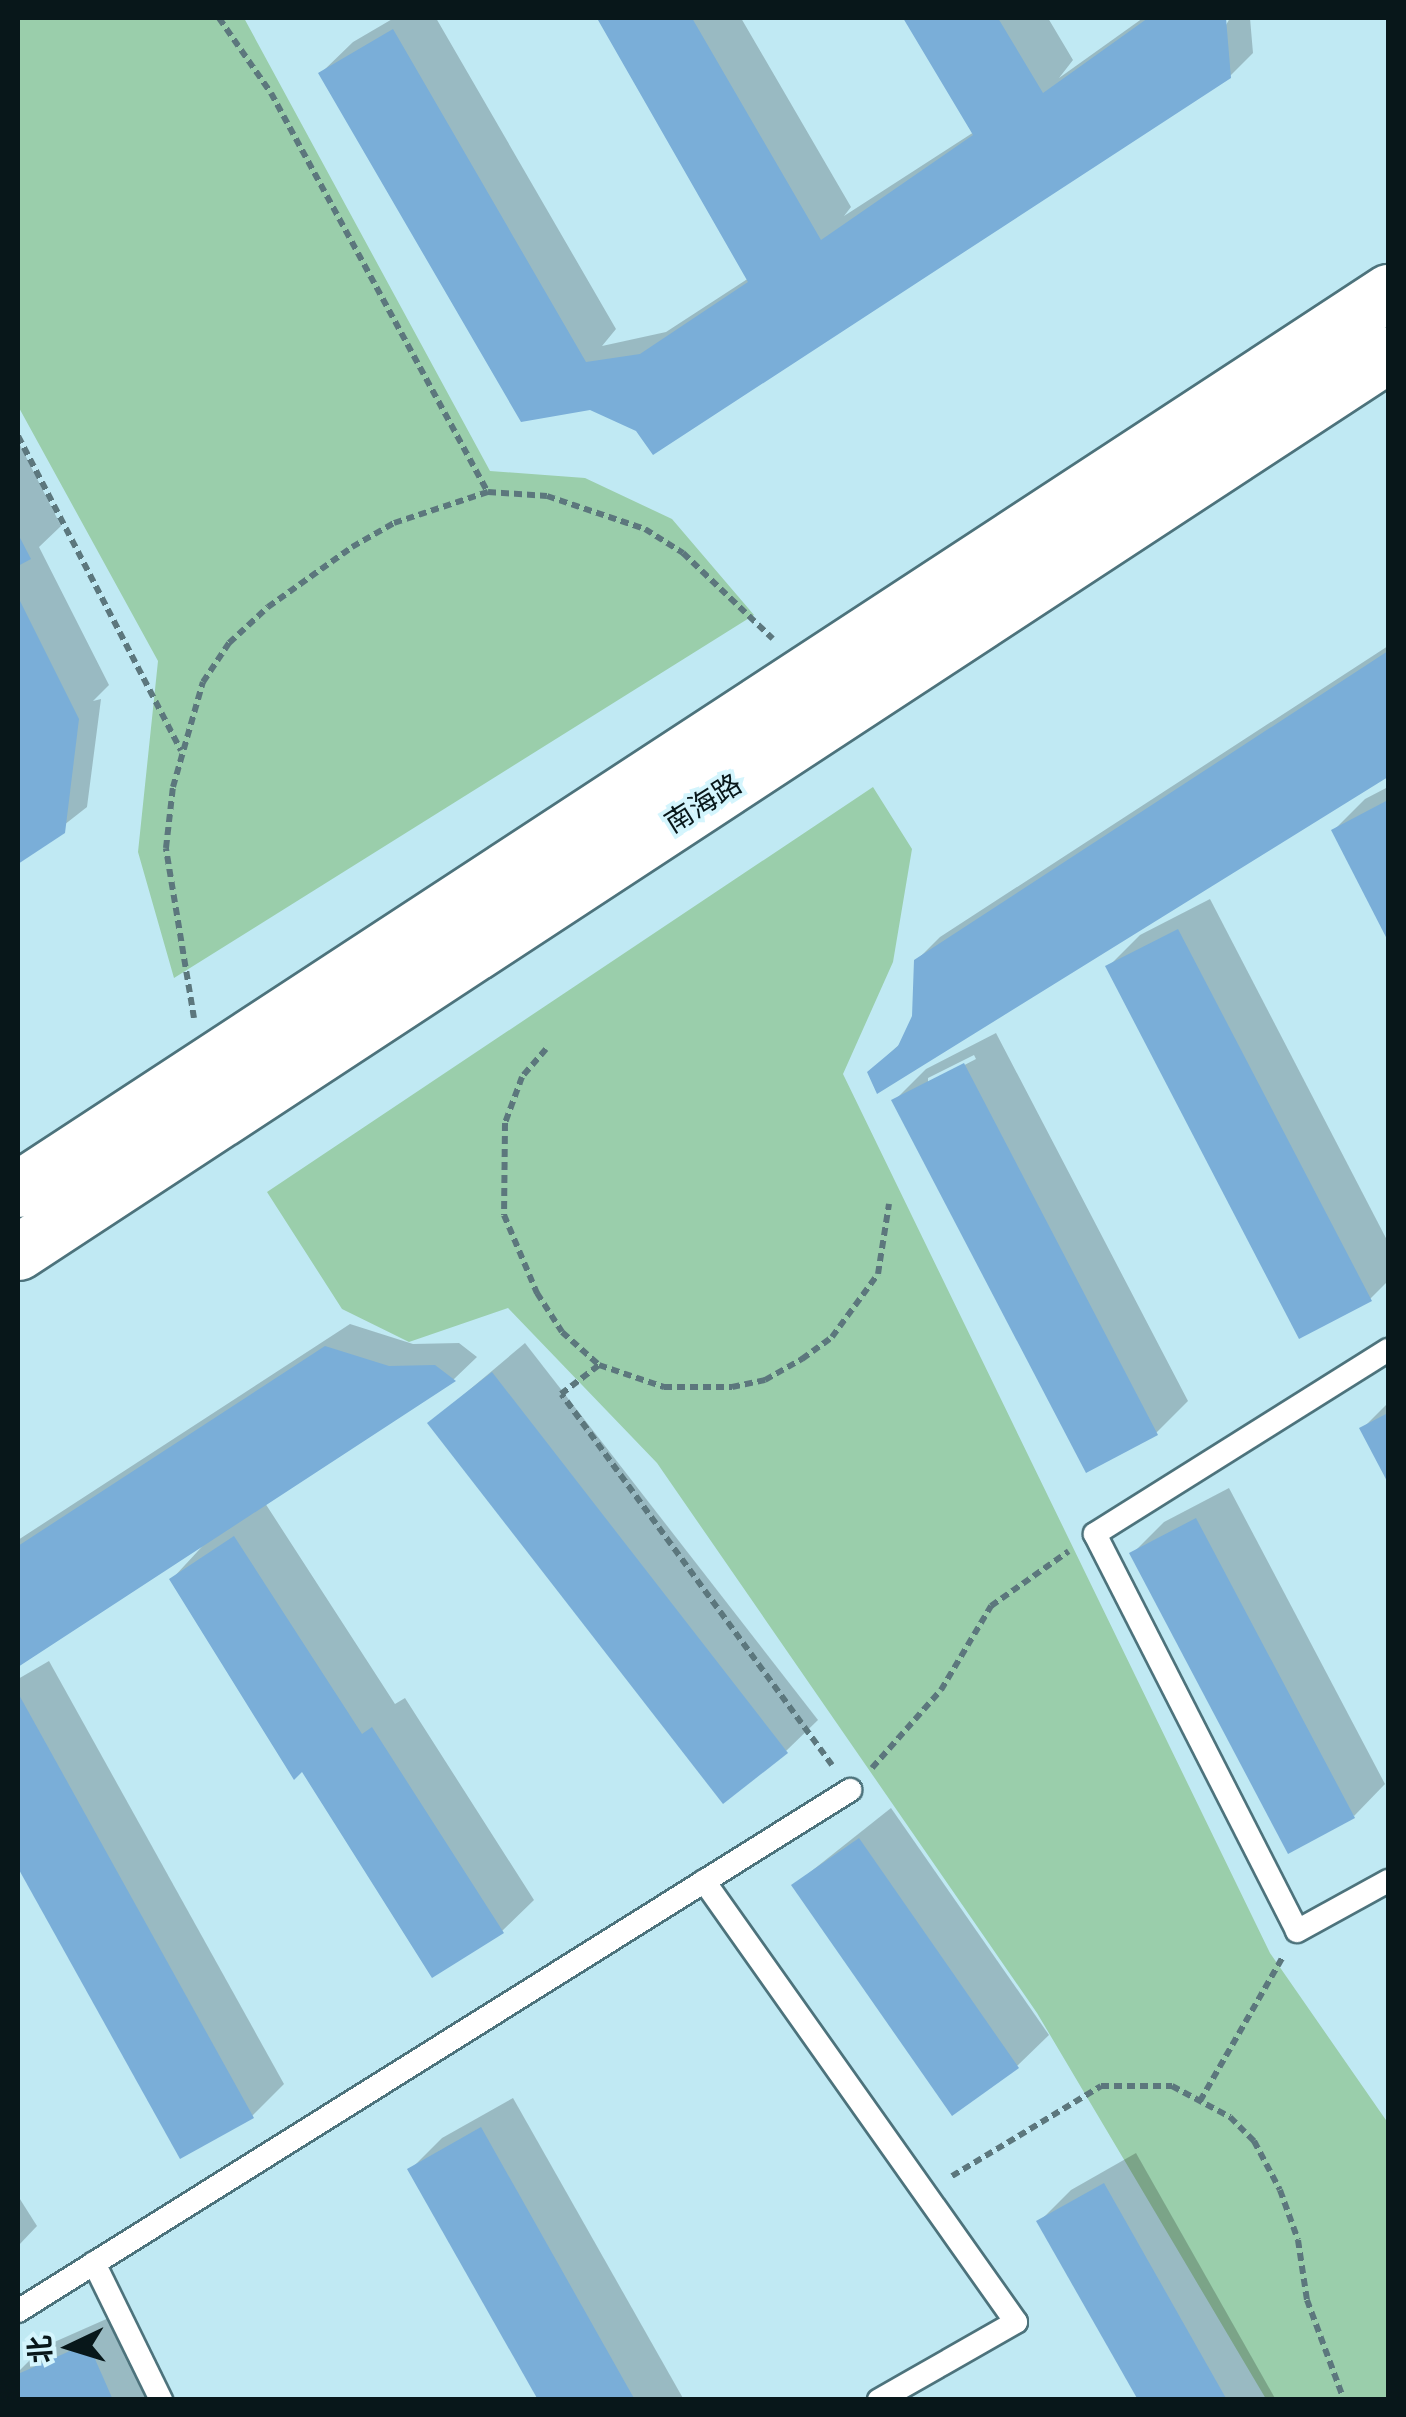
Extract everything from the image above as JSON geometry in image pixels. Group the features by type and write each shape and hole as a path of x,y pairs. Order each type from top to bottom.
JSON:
{"main road":[{"name":"南海路","path":"18,1189 1388,292"},
{"name":"南海路","path":"18,1252 1388,354"}],"lane":[{"path":"1388,1350 1095,1534 1297,1932 1388,1881"},
{"path":"18,2310 850,1790"},
{"path":"704,1881 1016,2322 879,2400"},
{"path":"94,2263 161,2400"}],"path":[{"path":"219,18 270,93 488,492"},
{"path":"18,436 182,751"},
{"path":"202,1068 166,848 182,751 202,682 229,643 268,607 394,522 488,492 547,496 644,528 683,553 808,672"},
{"path":"546,1048 522,1077 505,1123 504,1215 537,1293 562,1332 600,1365 664,1387 765,1380 832,1337 858,1304 878,1274 889,1204"},
{"path":"600,1365 561,1394 850,1790 942,1690 991,1606 1095,1534"},
{"path":"1200,2101 1297,1932"},
{"path":"925,2193 1100,2086 1172,2086 1254,2140 1280,2190 1298,2240 1308,2300 1344,2400"}],"green space":[{"path":"18,18 244,18 490,471 585,478 672,519 754,615 174,978 138,852 158,661 18,406"},
{"path":"873,787 912,849 893,962 843,1074 1270,1953 1388,2123 1388,2399 1266,2399 1037,2013 657,1463 508,1308 409,1342 342,1309 267,1192"}],"building":[{"path":"692,18 821,240 973,135 903,18 998,18 1043,93 1148,18 1226,18 1231,78 653,455 636,431 590,410 521,422 318,73 393,29 586,362 640,354 748,282 598,20"},
{"path":"18,534 31,559 18,566"},
{"path":"18,597 79,719 65,833 18,864"},
{"path":"1388,651 1388,777 877,1094 867,1072 898,1046 912,1016 914,960"},
{"path":"1388,800 1388,941 1331,830"},
{"path":"1178,929 1372,1301 1299,1339 1105,966"},
{"path":"964,1063 1158,1435 1086,1473 891,1100"},
{"path":"325,1346 389,1366 435,1365 456,1381 18,1667 18,1546"},
{"path":"492,1372 788,1753 723,1804 427,1423"},
{"path":"1388,1413 1388,1483 1359,1428"},
{"path":"1196,1518 1355,1818 1288,1854 1129,1553"},
{"path":"234,1536 362,1734 372,1727 504,1933 432,1978 302,1772 294,1780 169,1579"},
{"path":"18,1693 254,2118 180,2159 18,1868"},
{"path":"859,1838 1019,2068 952,2116 791,1885"},
{"path":"481,2127 635,2400 538,2400 407,2169"},
{"path":"1104,2183 1227,2400 1138,2400 1036,2221"},
{"path":"88,2343 113,2400 18,2400 18,2374"}]}
